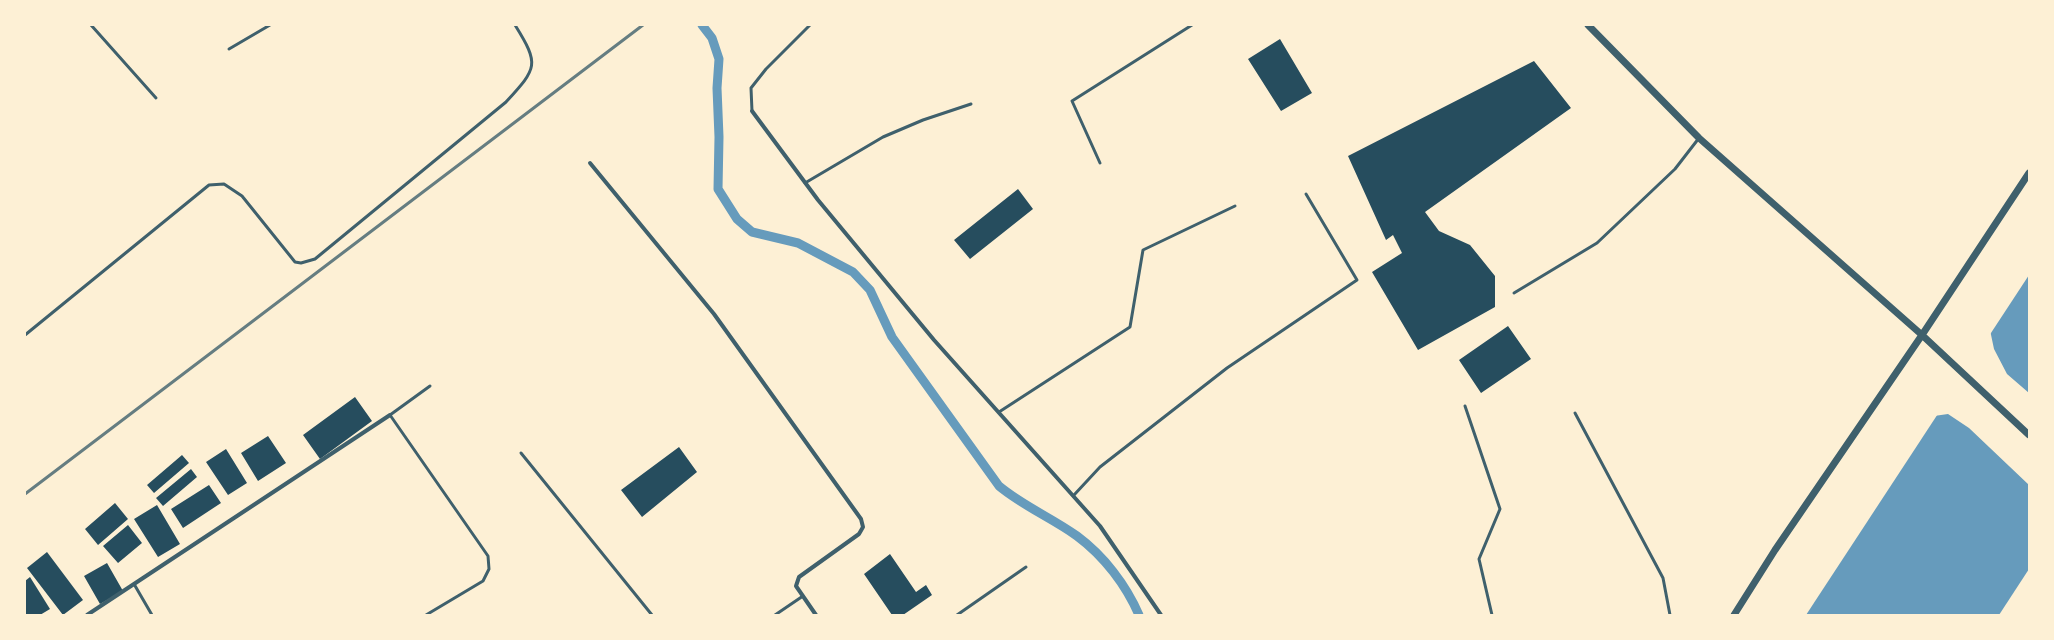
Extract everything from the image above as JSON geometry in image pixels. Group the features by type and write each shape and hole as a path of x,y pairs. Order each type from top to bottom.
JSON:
{"street":[{"path":"1588,25 1699,138 1922,335 2029,435"},
{"path":"752,111 805,183 934,340 1074,495 1100,526 1161,615"},
{"path":"590,163 714,314 861,519 864,528 859,534 806,570 799,577 796,586 816,615"},
{"path":"1734,615 1775,550 1922,335 2029,173"},
{"path":"87,615 390,415"}],"lane":[{"path":"91,25 156,98"},
{"path":"229,48 270,25"},
{"path":"25,335 209,185 224,184 242,196 295,262 301,263 315,259 506,102 526,80 532,71 532,59 529,48 515,25"},
{"path":"752,111 751,88 766,69 810,25"},
{"path":"1100,163 1072,101 1192,25"},
{"path":"805,183 883,137 923,120 971,104"},
{"path":"1514,293 1597,242 1675,170 1699,138"},
{"path":"1074,495 1100,467 1227,368 1357,280 1306,194"},
{"path":"999,412 1130,327 1143,250 1235,206"},
{"path":"426,615 483,581 489,569 488,556 390,415 430,386"},
{"path":"1465,406 1500,509 1479,559 1492,615"},
{"path":"1575,413 1663,578 1670,615"},
{"path":"521,453 652,615"},
{"path":"956,615 1026,567"},
{"path":"134,584 152,615"},
{"path":"775,615 803,596"}],"water":[{"path":"2029,275 2029,569 1999,615 1806,615"}],"pier":[{"path":"1990,330 1994,349 2007,374 2029,393 2029,485 1969,428 1948,414 1934,416"}],"building":[{"path":"1280,39 1312,93 1281,111 1248,59"},
{"path":"1534,61 1571,108 1425,212 1439,231 1470,245 1495,276 1495,307 1418,350 1372,272 1402,253 1393,235 1386,240 1348,156"},
{"path":"1018,189 1033,209 970,259 954,240"},
{"path":"1508,326 1531,359 1481,393 1459,360"},
{"path":"355,397 372,421 320,459 303,435"},
{"path":"268,436 286,463 258,481 241,453"},
{"path":"679,447 697,472 642,517 621,490"},
{"path":"226,449 247,483 228,495 206,462"},
{"path":"182,455 189,463 154,493 147,485"},
{"path":"191,469 197,477 163,506 156,498"},
{"path":"209,485 221,503 183,528 171,509"},
{"path":"115,503 128,519 98,545 85,529"},
{"path":"157,505 180,544 158,557 134,519"},
{"path":"128,525 142,543 118,563 103,546"},
{"path":"47,552 83,600 63,615 27,568"},
{"path":"890,554 916,592 926,585 932,595 903,615 892,615 864,574"},
{"path":"107,563 123,591 100,604 84,576"},
{"path":"30,577 50,609 40,615 25,615 25,581"}],"waterway":[{"path":"702,25 712,38 719,59 717,88 719,137 718,189 737,219 752,232 798,243 853,272 870,290 892,337 999,486 1018,500 1077,536 1087,544 1105,562 1121,582 1139,615"}],"railway":[{"path":"25,494 643,25"}]}
